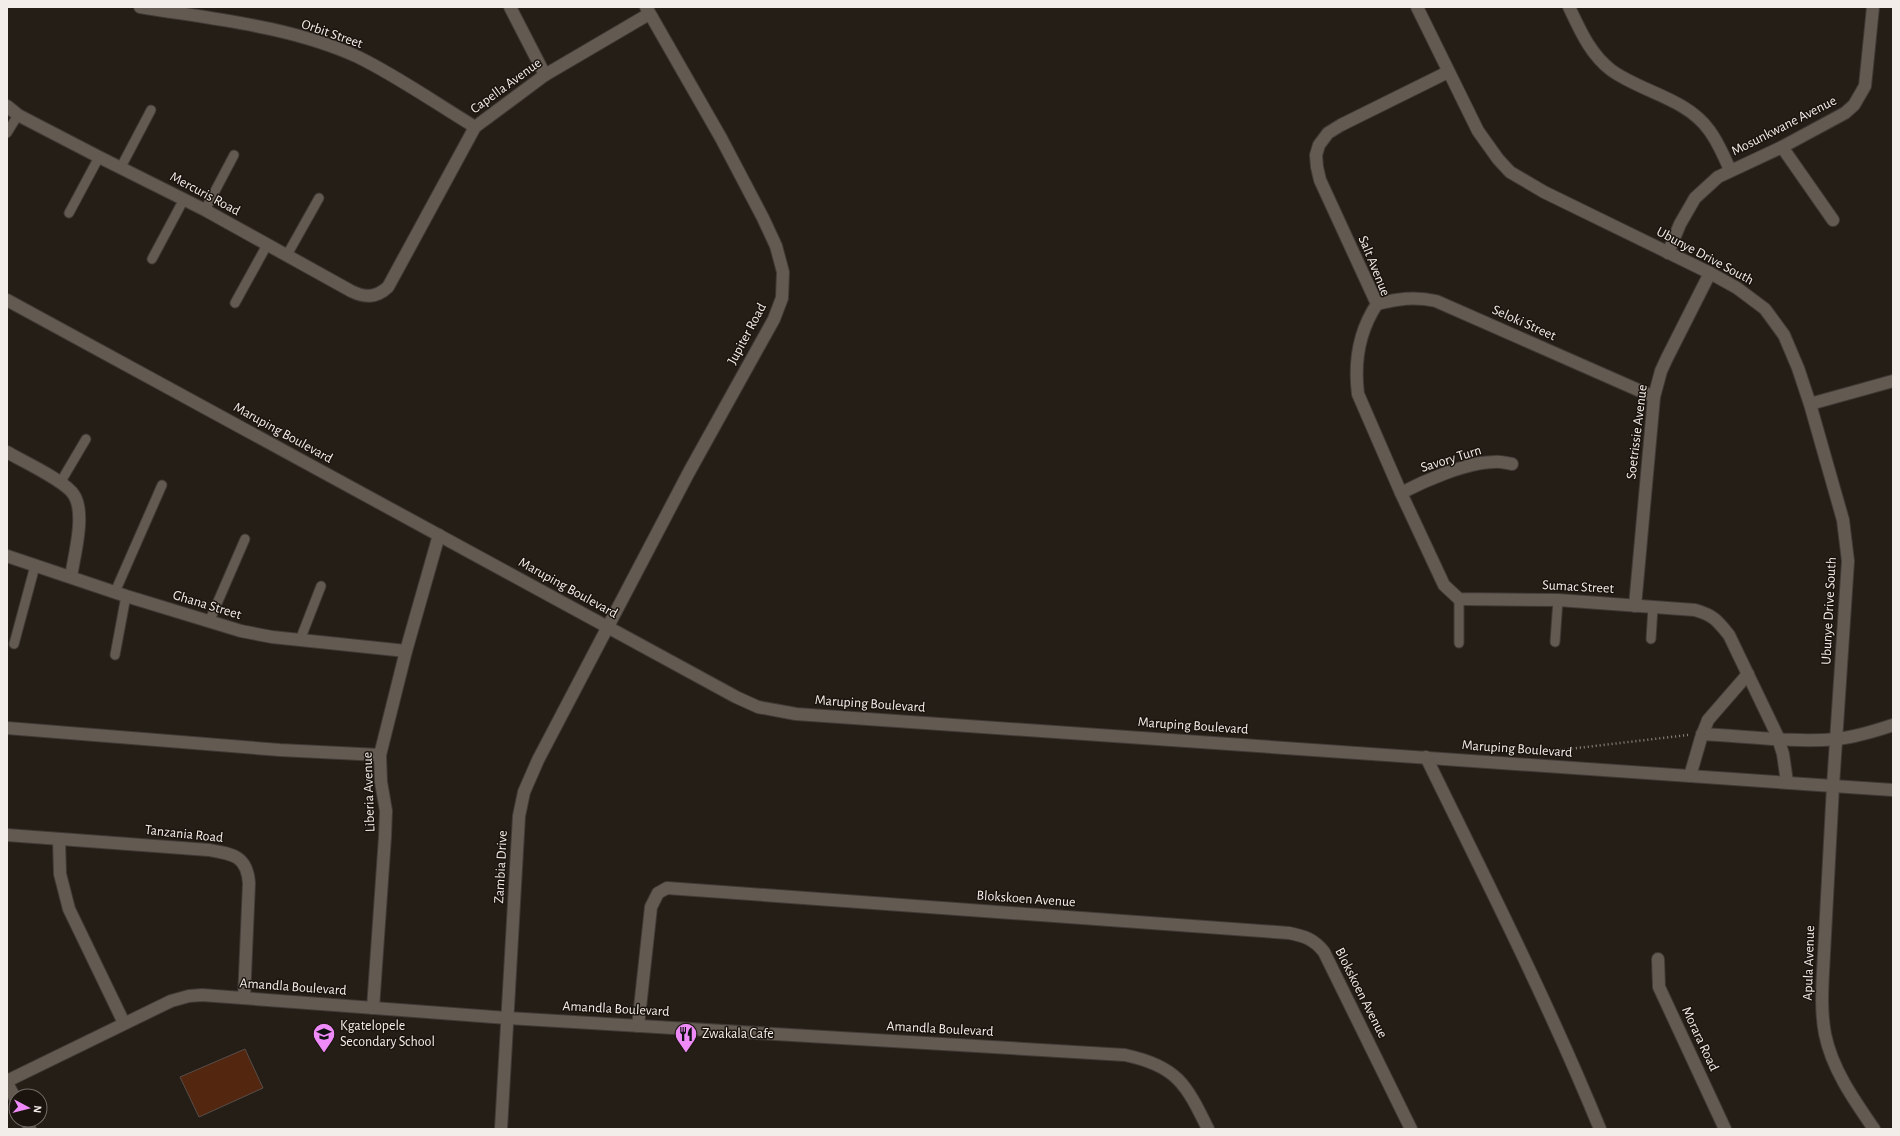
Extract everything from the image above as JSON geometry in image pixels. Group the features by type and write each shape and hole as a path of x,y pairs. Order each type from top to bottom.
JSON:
{"street":[{"name":"Orbit Street","path":"140,7 215,19 281,32 342,51 377,68 475,127"},
{"path":"510,7 545,75"},
{"name":"Ubunye Drive South","path":"1417,7 1448,72 1482,136 1498,159 1510,172 1544,192 1710,273 1752,298 1765,309 1775,321 1792,351 1810,404 1842,520 1848,561 1833,786"},
{"path":"1569,7 1583,36 1594,54 1610,69 1621,76 1677,104 1695,116 1708,129 1719,146 1730,170"},
{"name":"Mosunkwane Avenue","path":"1668,253 1680,224 1695,198 1718,177 1846,113 1854,105 1861,96 1865,86 1873,7"},
{"name":"Capella Avenue","path":"388,287 475,127 545,75 648,11"},
{"name":"Jupiter Road","path":"607,627 689,472 774,319 782,298 783,272 776,246 763,218 721,138 648,11"},
{"name":"Salt Avenue","path":"1448,72 1341,125 1328,133 1319,145 1316,155 1320,180 1377,304 1364,327 1359,346 1356,380 1358,394 1400,493 1444,585 1459,599"},
{"name":"Mercuris Road","path":"7,106 18,115 98,157 121,167 205,210 358,294 373,296 381,294 388,287"},
{"path":"1782,146 1833,220"},
{"name":"Soetrissie Avenue","path":"1635,606 1654,397 1667,358 1710,273"},
{"name":"Seloki Street","path":"1377,304 1408,297 1436,301 1654,397"},
{"name":"Maruping Boulevard","path":"7,300 748,703 772,710 796,714 1893,790"},
{"path":"1810,404 1893,381"},
{"path":"7,452 60,483 75,495 79,519 71,577"},
{"name":"Savory Turn","path":"1400,493 1425,481 1473,466 1494,462 1512,464"},
{"name":"Liberia Avenue","path":"372,1008 386,811 381,782 380,755 406,651 439,535"},
{"name":"Ghana Street","path":"7,556 120,594 241,631 300,640 406,651"},
{"name":"Sumac Street","path":"1459,599 1558,600 1695,610 1710,614 1719,622 1729,635 1778,739 1783,754 1787,782"},
{"name":"Zambia Drive","path":"500,1129 519,816 523,797 538,760 607,627"},
{"path":"1690,776 1702,734 1708,720 1748,674"},
{"path":"1702,734 1778,739 1836,739 1868,733 1893,725"},
{"path":"7,728 280,750 380,755"},
{"path":"1426,757 1517,942 1577,1073 1600,1129"},
{"name":"Apula Avenue","path":"1833,786 1822,972 1822,1002 1825,1033 1831,1056 1842,1080 1874,1129"},
{"name":"Tanzania Road","path":"7,835 209,850 227,853 241,860 248,872 250,883 244,998"},
{"path":"59,839 60,874 67,903 124,1023"},
{"name":"Blokskoen Avenue","path":"638,1026 651,907 658,893 667,888 1289,933 1310,939 1324,952 1411,1129"},
{"name":"Morara Road","path":"1658,958 1659,987 1725,1129"},
{"name":"Amandla Boulevard","path":"7,1082 171,1001 189,996 202,995 507,1018 1124,1055 1155,1063 1167,1069 1188,1090 1208,1129"}],"lane":[{"path":"121,167 151,110"},
{"path":"7,133 18,115"},
{"path":"205,210 234,155"},
{"path":"69,213 98,157"},
{"path":"287,255 319,198"},
{"path":"152,259 184,199"},
{"path":"235,304 267,245"},
{"path":"60,483 86,439"},
{"path":"115,655 120,594 162,485"},
{"path":"209,622 245,539"},
{"path":"14,644 35,566"},
{"path":"300,640 321,586"},
{"path":"1459,599 1459,642"},
{"path":"1555,642 1558,600"},
{"path":"1651,639 1653,607"}],"path":[{"path":"1548,752 1558,749 1702,734"}],"building":[{"path":"245,1049 263,1088 199,1117 180,1077"}],"place":[{"name":"Kgatelopele Secondary School","path":"324,1054"},
{"name":"Zwakala Cafe","path":"686,1054"}]}
